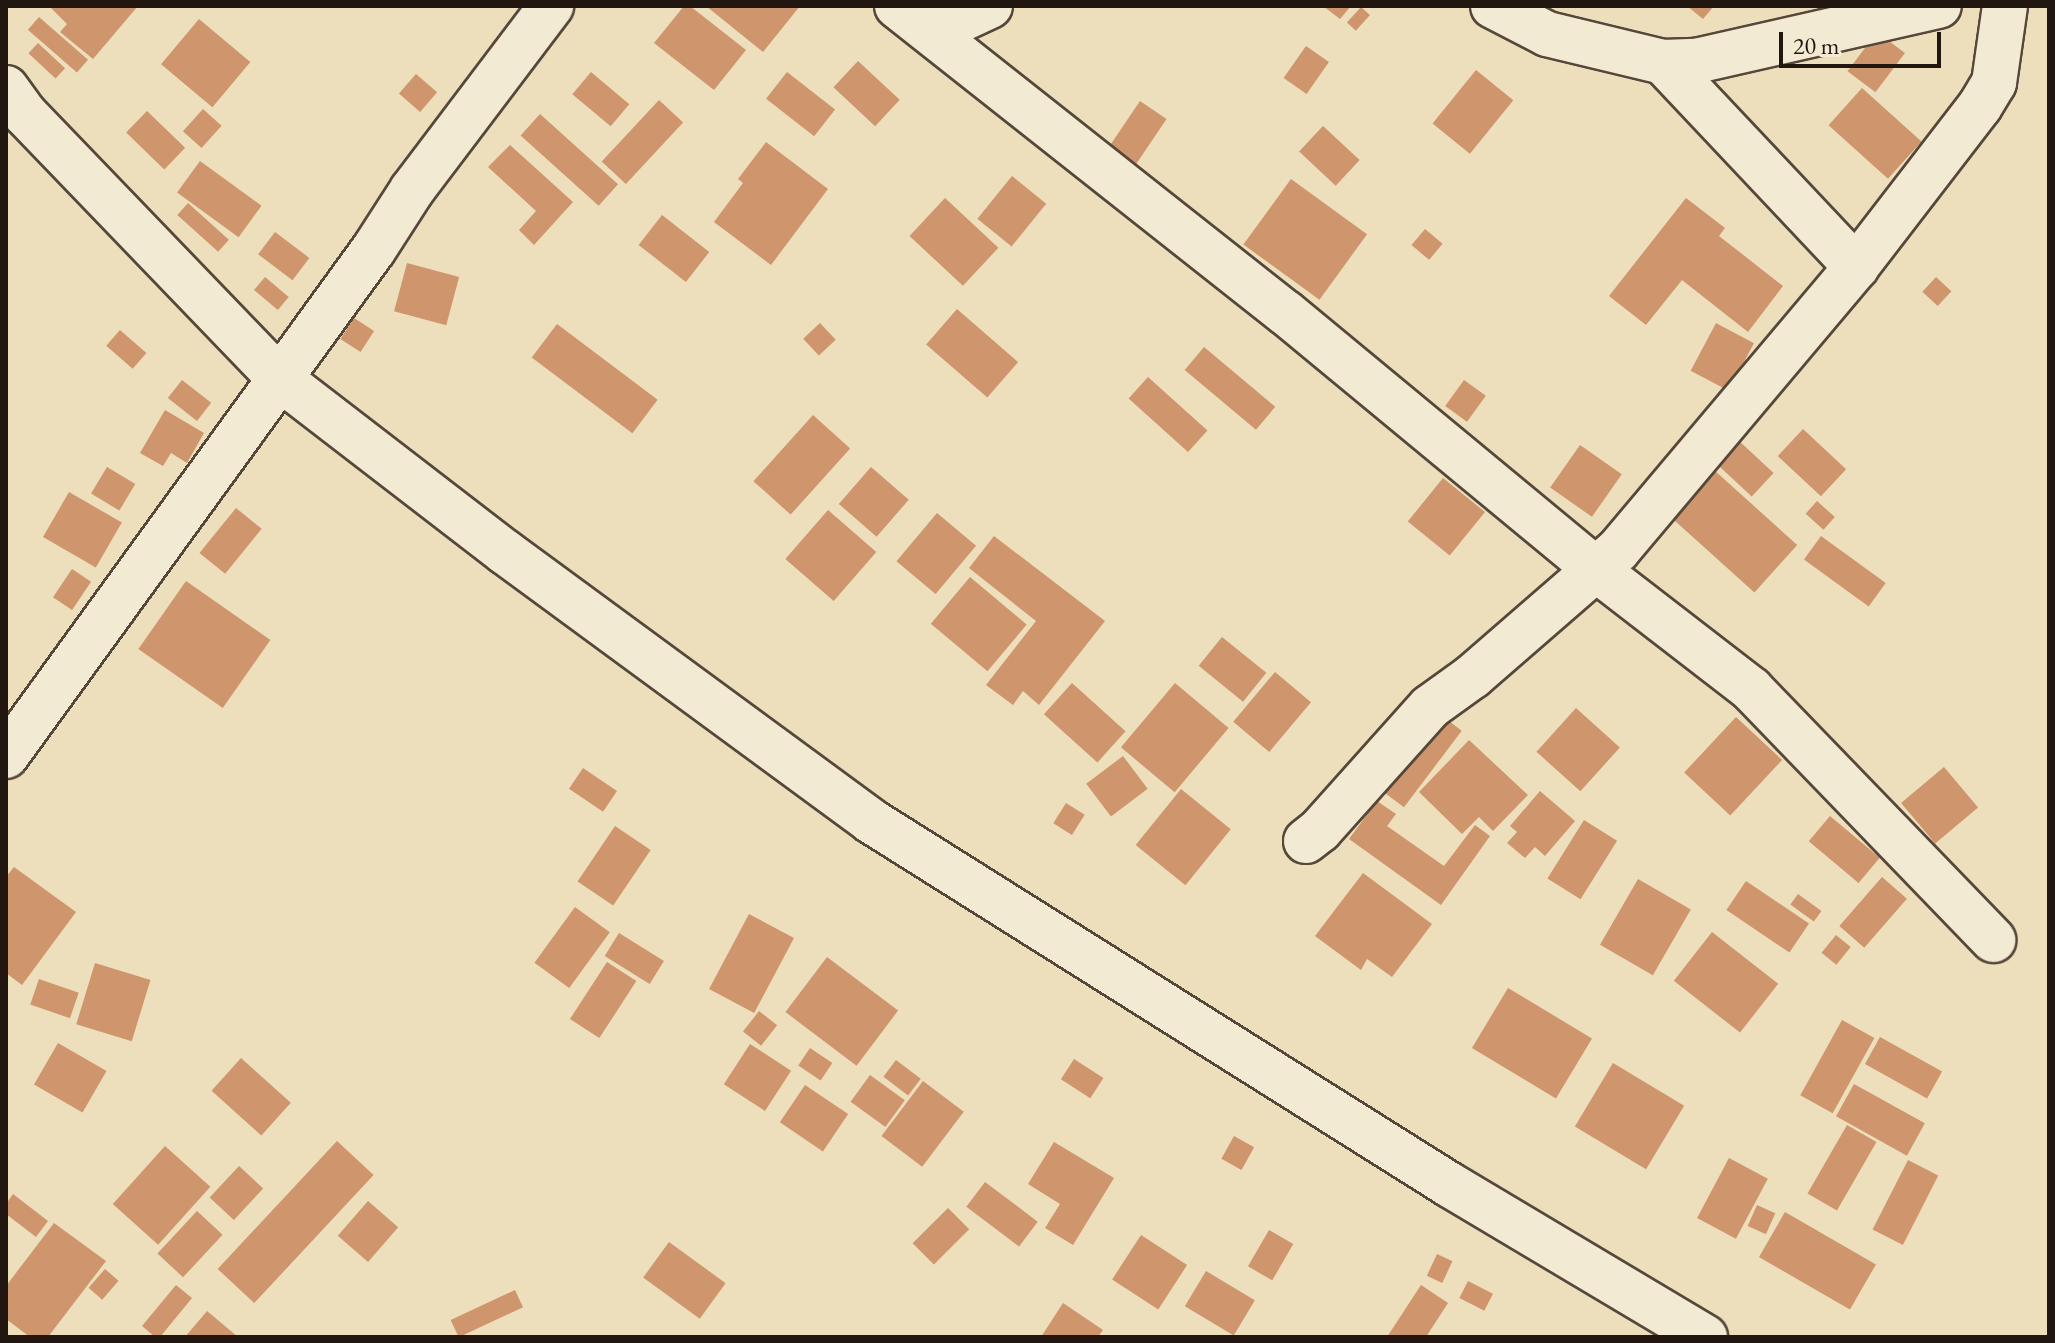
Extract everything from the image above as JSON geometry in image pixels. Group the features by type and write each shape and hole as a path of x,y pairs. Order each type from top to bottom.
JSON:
{"street":[{"path":"6,756 374,249 412,190 551,6"},
{"path":"897,6 1286,313 1597,570 1751,689 1993,940"},
{"path":"932,33 990,6"},
{"path":"1493,6 1547,34 1663,62 1696,61 1939,6"},
{"path":"1306,841 1320,830 1430,707 1473,676 1618,550 1856,267 1994,83 2005,6"},
{"path":"1663,62 1856,267"},
{"path":"6,88 25,114 279,378 505,552 871,821 1450,1185 1705,1337"}],"building":[{"path":"49,6 138,6 93,59 60,32 67,24"},
{"path":"684,6 690,6 746,50 714,90 654,43"},
{"path":"706,6 800,6 763,52"},
{"path":"1323,6 1351,6 1340,19"},
{"path":"1687,6 1714,6 1703,19"},
{"path":"1361,7 1370,15 1356,31 1347,23"},
{"path":"39,17 88,60 77,72 28,30"},
{"path":"199,19 250,62 212,107 161,64"},
{"path":"1877,32 1905,53 1875,92 1848,71"},
{"path":"38,43 65,68 56,78 28,53"},
{"path":"1306,46 1329,62 1307,94 1284,78"},
{"path":"858,61 900,100 875,126 833,87"},
{"path":"1476,70 1513,100 1470,154 1433,124"},
{"path":"591,72 629,104 611,126 572,94"},
{"path":"787,72 835,110 814,136 766,99"},
{"path":"416,74 437,92 420,112 399,94"},
{"path":"1862,88 1921,142 1888,179 1829,125"},
{"path":"659,100 683,123 626,184 602,161"},
{"path":"1140,101 1167,119 1133,169 1106,151"},
{"path":"203,109 222,126 202,148 183,131"},
{"path":"147,111 185,148 164,169 126,133"},
{"path":"540,114 618,184 599,206 521,136"},
{"path":"1323,126 1360,160 1336,186 1299,152"},
{"path":"766,142 828,189 771,265 714,222 743,183 738,179"},
{"path":"510,145 573,202 534,245 519,230 536,211 488,167"},
{"path":"200,161 261,206 239,237 177,193"},
{"path":"1012,176 1046,204 1012,246 977,219"},
{"path":"1291,179 1367,234 1319,300 1243,245"},
{"path":"945,198 998,248 963,286 910,236"},
{"path":"1686,198 1725,228 1719,236 1783,286 1748,332 1682,280 1646,325 1609,296"},
{"path":"188,203 229,240 218,252 177,215"},
{"path":"662,215 709,252 686,282 639,245"},
{"path":"1425,229 1443,244 1429,260 1412,245"},
{"path":"275,232 309,258 292,280 258,254"},
{"path":"407,263 459,277 446,325 394,311"},
{"path":"265,277 289,297 278,310 254,290"},
{"path":"1936,277 1951,291 1938,306 1922,292"},
{"path":"957,309 1018,362 987,398 926,344"},
{"path":"354,318 374,331 361,352 340,339"},
{"path":"820,323 836,340 819,356 803,339"},
{"path":"1716,323 1754,343 1729,391 1691,371"},
{"path":"557,324 658,400 632,433 532,358"},
{"path":"120,330 146,353 133,369 106,346"},
{"path":"1204,347 1275,407 1256,430 1185,370"},
{"path":"1148,377 1207,431 1188,452 1129,399"},
{"path":"182,380 211,403 197,421 168,398"},
{"path":"1464,380 1486,396 1467,422 1445,406"},
{"path":"165,410 204,433 187,463 171,453 163,466 140,453"},
{"path":"813,415 850,448 791,515 753,481"},
{"path":"1803,429 1846,469 1821,496 1778,456"},
{"path":"1737,439 1774,473 1752,497 1715,462"},
{"path":"1580,445 1622,474 1592,517 1550,488"},
{"path":"107,467 135,484 119,511 91,494"},
{"path":"871,467 909,500 877,537 839,504"},
{"path":"1714,470 1797,545 1754,593 1671,518"},
{"path":"1443,478 1485,512 1450,556 1408,522"},
{"path":"69,492 122,522 96,568 43,537"},
{"path":"1817,501 1835,517 1823,530 1806,514"},
{"path":"236,508 262,529 225,574 199,553"},
{"path":"828,510 876,552 834,601 785,559"},
{"path":"937,513 976,546 936,594 897,561"},
{"path":"994,536 1105,621 1039,705 1023,691 1013,705 986,685 1036,621 969,568"},
{"path":"1821,536 1886,583 1869,606 1804,559"},
{"path":"72,569 91,582 72,610 53,597"},
{"path":"970,577 1027,625 987,671 931,624"},
{"path":"186,581 270,640 223,708 138,649"},
{"path":"1222,637 1266,673 1243,702 1199,666"},
{"path":"1275,672 1311,702 1269,752 1233,722"},
{"path":"1072,683 1126,731 1097,762 1044,714"},
{"path":"1175,683 1229,728 1175,792 1121,747"},
{"path":"1576,708 1620,747 1580,791 1537,752"},
{"path":"1441,715 1462,731 1404,807 1383,792"},
{"path":"1736,717 1782,760 1730,816 1684,773"},
{"path":"1469,740 1528,795 1493,831 1479,817 1462,834 1419,792"},
{"path":"1123,756 1148,789 1111,816 1086,784"},
{"path":"1944,767 1978,808 1935,844 1901,803"},
{"path":"583,768 617,791 603,812 569,789"},
{"path":"1181,789 1231,829 1185,885 1136,845"},
{"path":"1540,791 1575,821 1545,856 1535,847 1525,858 1507,843 1517,832 1510,826"},
{"path":"1377,801 1396,814 1387,826 1444,866 1475,825 1490,836 1441,905 1349,839"},
{"path":"1066,803 1085,815 1072,835 1053,823"},
{"path":"1830,816 1880,858 1859,883 1809,841"},
{"path":"1584,820 1617,841 1581,899 1547,879"},
{"path":"615,826 651,850 613,906 578,882"},
{"path":"14,867 76,912 22,985 6,973 6,877"},
{"path":"1363,873 1432,924 1392,977 1367,959 1361,970 1315,936"},
{"path":"1882,877 1907,899 1864,948 1839,926"},
{"path":"1638,879 1691,910 1653,975 1600,945"},
{"path":"1746,881 1809,923 1789,953 1726,910"},
{"path":"1798,894 1821,911 1814,922 1790,905"},
{"path":"575,907 610,932 569,988 534,963"},
{"path":"749,914 794,938 754,1013 709,989"},
{"path":"1712,932 1778,984 1740,1033 1674,981"},
{"path":"619,933 664,961 650,984 605,956"},
{"path":"1836,935 1851,947 1836,965 1822,953"},
{"path":"827,957 898,1011 857,1066 785,1012"},
{"path":"607,962 636,981 599,1038 570,1019"},
{"path":"95,963 150,980 132,1041 76,1024"},
{"path":"39,979 79,993 70,1018 30,1005"},
{"path":"1508,988 1592,1038 1556,1098 1472,1048"},
{"path":"759,1011 777,1025 761,1046 743,1031"},
{"path":"1842,1020 1874,1038 1833,1113 1800,1095"},
{"path":"1880,1037 1942,1071 1927,1099 1865,1064"},
{"path":"58,1043 106,1071 82,1113 34,1085"},
{"path":"750,1044 791,1071 765,1111 724,1084"},
{"path":"810,1048 832,1063 821,1081 798,1065"},
{"path":"241,1058 291,1103 261,1136 212,1091"},
{"path":"1074,1059 1103,1078 1090,1098 1061,1079"},
{"path":"896,1060 921,1079 908,1095 883,1077"},
{"path":"1613,1063 1684,1106 1646,1169 1575,1126"},
{"path":"870,1075 905,1100 885,1127 851,1102"},
{"path":"923,1081 964,1112 922,1167 881,1136"},
{"path":"1854,1084 1925,1123 1907,1156 1836,1116"},
{"path":"805,1085 848,1114 823,1151 780,1122"},
{"path":"1847,1125 1876,1142 1837,1210 1808,1193"},
{"path":"1234,1136 1254,1147 1242,1170 1221,1159"},
{"path":"337,1141 374,1175 254,1303 218,1269"},
{"path":"1054,1142 1114,1178 1073,1245 1045,1228 1060,1204 1028,1184"},
{"path":"165,1146 210,1187 158,1245 113,1204"},
{"path":"1729,1158 1768,1179 1736,1239 1697,1218"},
{"path":"1908,1160 1938,1175 1903,1245 1873,1229"},
{"path":"239,1166 263,1189 234,1220 210,1197"},
{"path":"985,1182 1038,1222 1019,1246 966,1207"},
{"path":"13,1194 48,1221 36,1237 6,1214 6,1204"},
{"path":"368,1201 398,1227 368,1262 338,1236"},
{"path":"1757,1205 1775,1213 1766,1234 1748,1226"},
{"path":"948,1208 969,1229 934,1265 913,1243"},
{"path":"197,1211 223,1235 183,1277 157,1253"},
{"path":"1785,1212 1876,1264 1850,1310 1759,1257"},
{"path":"54,1223 106,1261 48,1337 30,1337 6,1319 6,1286"},
{"path":"1269,1230 1293,1244 1272,1280 1248,1266"},
{"path":"1141,1235 1187,1265 1158,1309 1112,1279"},
{"path":"669,1242 726,1283 700,1319 643,1278"},
{"path":"1437,1254 1452,1261 1442,1283 1427,1276"},
{"path":"105,1269 119,1281 102,1300 89,1288"},
{"path":"1206,1271 1255,1300 1234,1336 1185,1306"},
{"path":"1468,1281 1493,1294 1484,1311 1459,1298"},
{"path":"176,1285 192,1298 160,1337 155,1337 142,1326"},
{"path":"1421,1285 1448,1303 1426,1337 1387,1337"},
{"path":"515,1290 523,1307 459,1337 451,1320"},
{"path":"1063,1303 1103,1330 1098,1337 1041,1337"},
{"path":"207,1311 238,1337 185,1337"}]}
